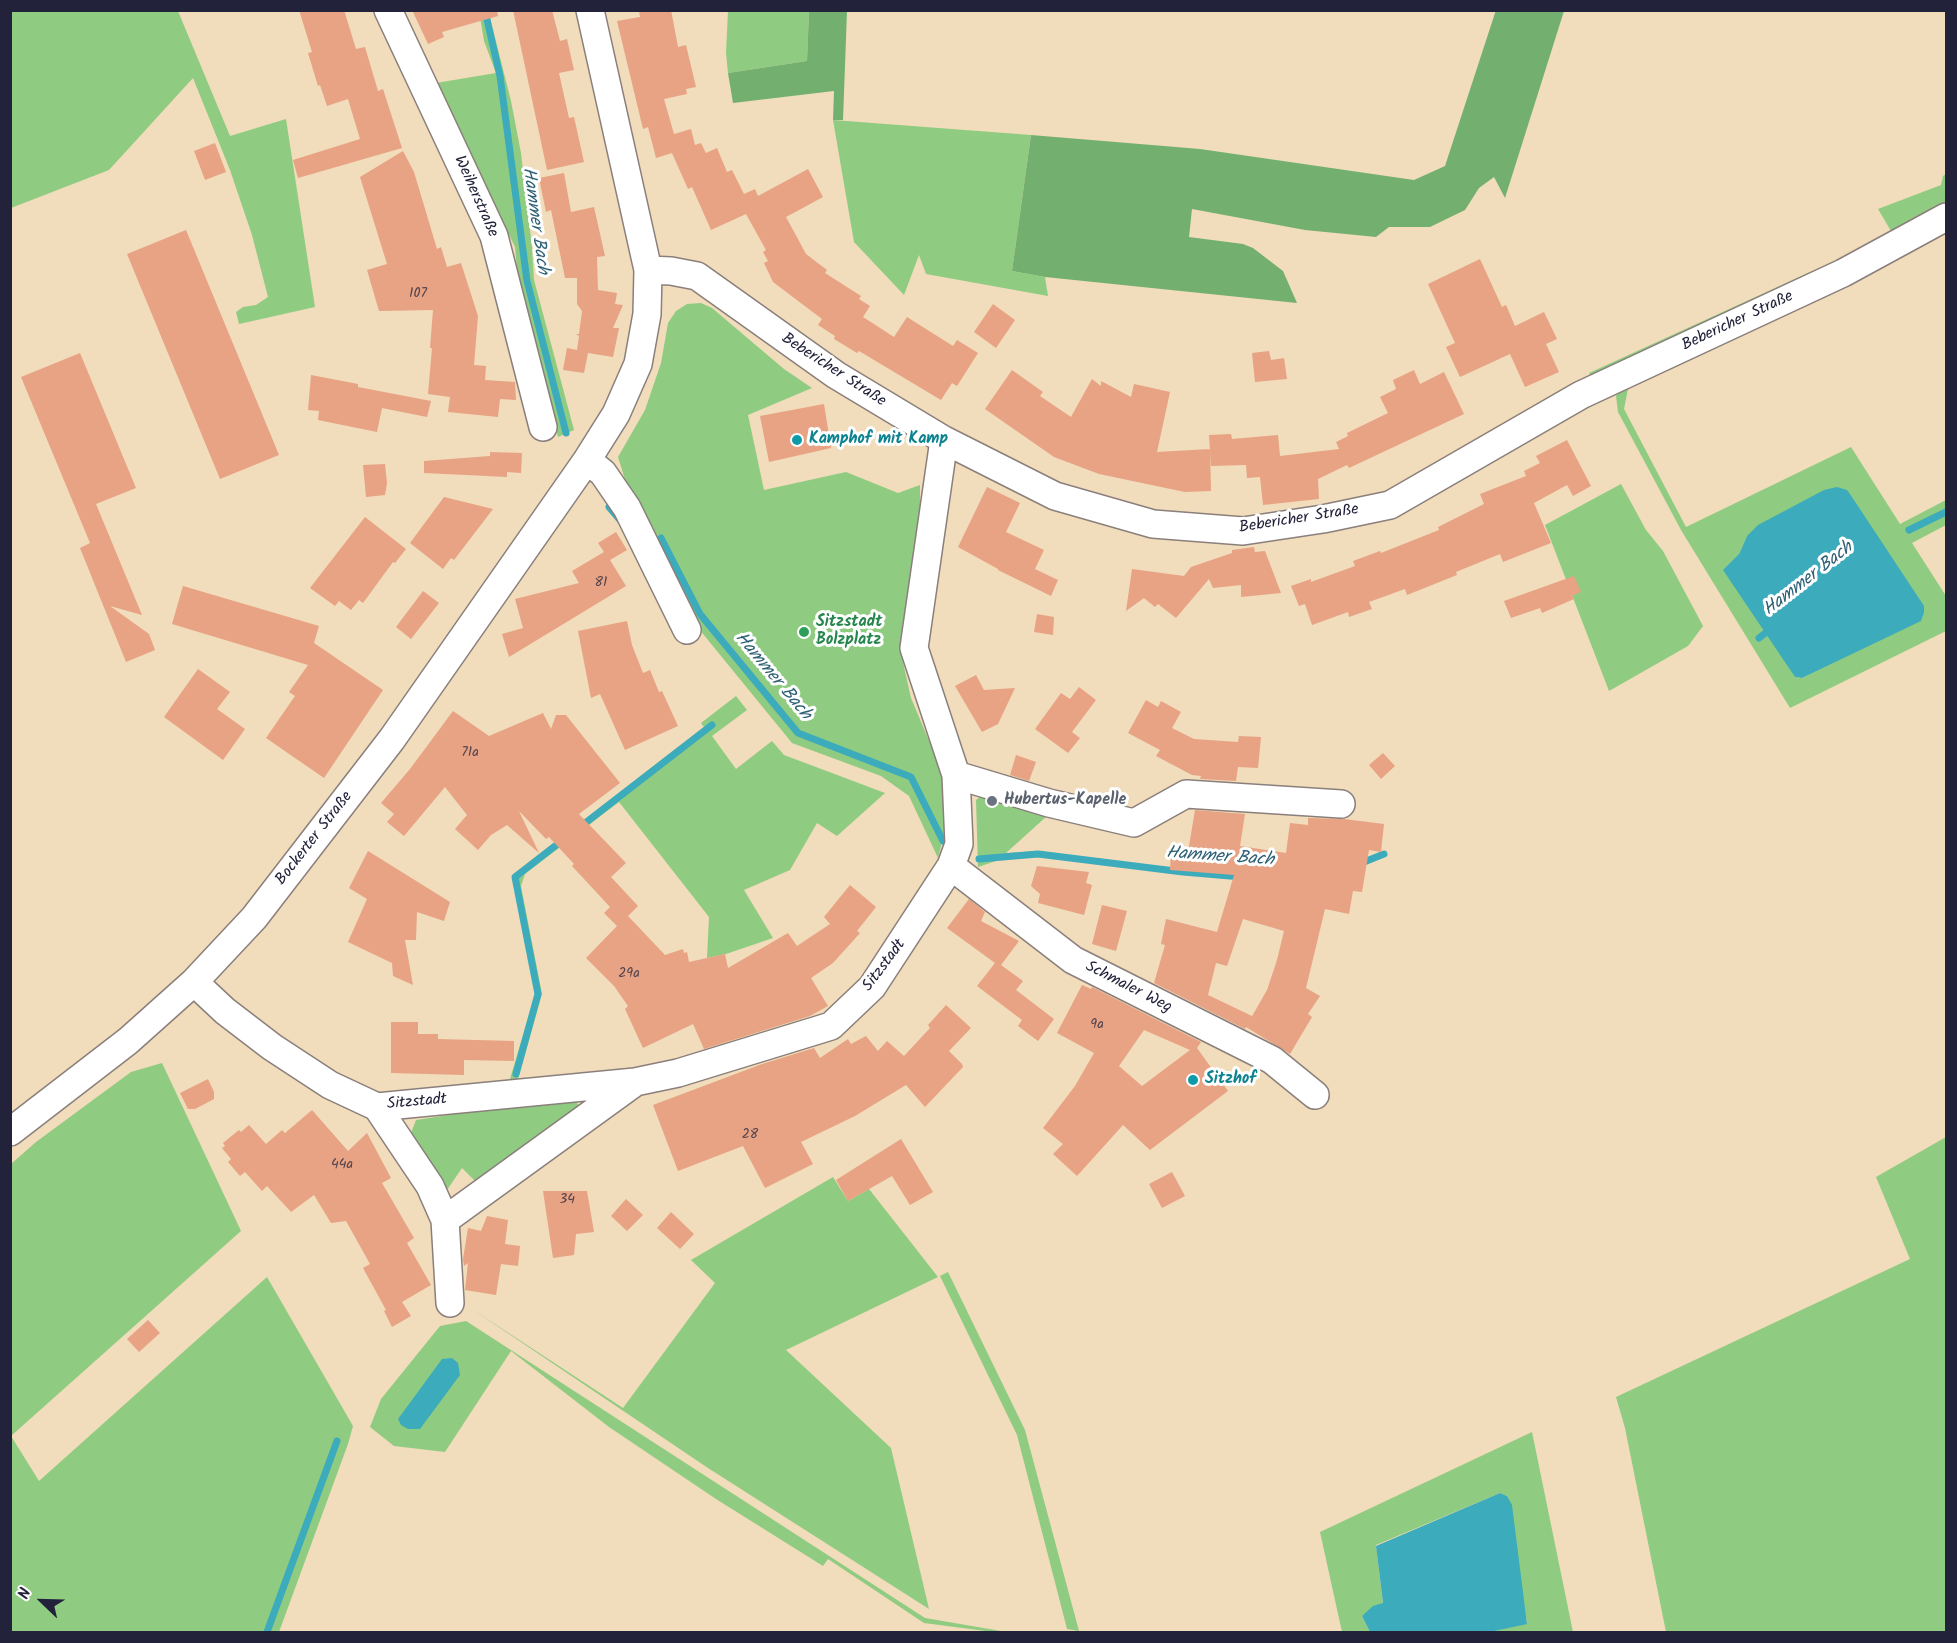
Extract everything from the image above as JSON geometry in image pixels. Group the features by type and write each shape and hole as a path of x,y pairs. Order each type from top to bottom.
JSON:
{"street":[{"name":"Weiherstraße","path":"388,10 494,236 543,427"},
{"path":"590,10 648,270 647,314 638,364 616,414 587,460 603,473 627,508 687,630"},
{"name":"Bebericher Straße","path":"648,270 671,271 697,276 836,375 944,440 1056,496 1153,524 1243,531 1323,519 1390,505 1581,395 1844,273 1947,217"},
{"name":"Sitzstadt","path":"194,982 225,1011 272,1047 330,1085 377,1107 635,1082 678,1073 831,1026 873,987 951,866 959,844 957,776 914,648 944,440"},
{"name":"Bockerter Straße","path":"10,1132 128,1041 194,982 254,918 392,740 587,460"},
{"path":"957,776 1049,803 1134,823 1186,794 1341,804"},
{"name":"Schmaler Weg","path":"951,866 1073,960 1272,1060 1315,1095"},
{"name":"Sitzstadt","path":"445,1220 635,1082"},
{"name":"Sitzstadt","path":"377,1107 430,1186 445,1220 450,1303"}],"green space":[{"path":"11,10 178,11 230,136 286,119 315,307 239,324 236,312 243,307 256,305 268,297 252,235 230,170 193,78 109,170 11,208"},
{"path":"1496,10 1564,11 1505,198 1494,177 1479,188 1465,210 1430,227 1389,227 1376,237 1305,230 1192,209 1189,237 1243,244 1253,248 1283,271 1297,303 1045,277 1012,271 1031,135 1200,149 1414,180 1445,166"},
{"path":"479,11 489,14 511,101 521,153 534,280 574,430 558,437 518,282 515,247 436,83 496,73 484,41"},
{"path":"728,11 809,11 807,61 728,73 726,53"},
{"path":"809,11 847,11 843,120 833,120 834,91 733,103 728,73 807,61"},
{"path":"833,120 1031,135 1012,271 1045,277 1048,296 926,274 919,255 904,295 854,242"},
{"path":"1946,174 1946,202 1891,231 1878,209 1941,185 1943,176"},
{"path":"1819,268 1591,377 1589,373"},
{"path":"701,303 712,308 784,369 812,388 748,415 764,490 846,472 898,493 920,485 920,510 900,649 911,698 943,774 946,826 938,858 909,796 881,776 792,743 690,618 627,486 618,457 645,410 661,363 668,323 676,311 687,304"},
{"path":"1760,327 1628,389 1624,409 1686,527 1851,447 1900,524 1946,500 1946,525 1912,543 1946,596 1946,631 1790,708 1681,530 1618,412 1616,396 1622,386","holes":["1747,536 1924,613 1921,620 1802,678 1795,677 1739,554"]},
{"path":"1621,484 1646,530 1663,551 1703,626 1688,646 1609,691 1545,525"},
{"path":"736,696 747,710 712,736 736,769 772,741 784,755 885,793 837,836 817,823 790,870 744,890 773,938 707,958 709,917 619,802 525,874 521,886 542,994 518,1079 510,1079 535,994 512,876 704,727 701,723"},
{"path":"986,792 1047,816 1006,853 1039,851 1212,874 1322,877 1386,852 1386,855 1324,880 1183,875 1038,856 999,860 978,867 976,800"},
{"path":"162,1063 241,1231 11,1436 11,1164 36,1142 131,1072"},
{"path":"571,1096 581,1108 481,1187 462,1168 445,1193 409,1138 416,1120"},
{"path":"1946,1137 1946,1632 1666,1632 1625,1428 1616,1397 1910,1259 1876,1177"},
{"path":"833,1177 848,1201 869,1189 938,1277 786,1350 891,1448 929,1609 708,1468 472,1309 623,1408 715,1283 691,1260"},
{"path":"948,1272 1025,1430 1079,1631 1067,1629 1017,1435 940,1276"},
{"path":"267,1277 353,1426 279,1632 11,1632 11,1436 39,1481"},
{"path":"466,1321 925,1618 1007,1632 924,1623 828,1559 823,1566 716,1499 609,1427 511,1351 445,1452 394,1446 370,1427 381,1399 440,1326"},
{"path":"1532,1432 1573,1632 1490,1632 1527,1623 1507,1496 1500,1493 1376,1545 1383,1604 1362,1616 1370,1632 1342,1632 1320,1532"}],"water":[{"path":"1837,487 1847,490 1852,497 1924,606 1924,613 1921,621 1802,678 1795,677 1723,570 1739,554 1747,536 1758,525 1824,490"},
{"path":"452,1358 458,1363 460,1375 420,1429 408,1429 401,1425 398,1419 442,1359"},
{"path":"1500,1493 1507,1496 1512,1505 1527,1624 1490,1632 1370,1632 1362,1616 1373,1606 1383,1603 1376,1546"}],"building":[{"path":"299,10 344,10 356,49 365,47 378,91 383,89 402,148 298,178 293,160 360,139 348,99 327,106 308,53 312,52"},
{"path":"412,10 497,10 498,16 442,32 444,37 428,44"},
{"path":"513,10 552,10 560,41 567,39 574,70 559,73 569,118 574,117 584,162 547,170"},
{"path":"639,10 671,10 678,47 686,45 696,87 686,89 687,94 664,99 674,134 691,129 695,145 701,143 706,153 717,148 727,172 732,170 744,194 755,189 758,196 808,169 823,197 786,217 806,254 827,270 825,273 861,296 859,299 870,306 863,317 894,337 907,317 953,346 957,340 978,353 957,386 952,383 941,400 859,351 857,353 834,339 835,336 818,325 822,319 773,282 764,263 768,261 763,252 766,250 746,214 711,230 692,187 688,189 672,153 656,158 648,127 643,129 617,21 640,17"},
{"path":"215,143 226,172 205,180 194,151"},
{"path":"403,151 414,172 437,249 441,247 447,267 461,263 478,316 474,365 486,366 485,380 515,382 516,400 500,399 498,417 448,412 450,397 428,394 433,310 379,311 367,270 387,264 360,177"},
{"path":"564,173 571,212 594,207 605,256 597,257 598,290 617,293 615,304 623,305 613,328 619,328 613,357 588,353 584,373 563,370 567,348 577,350 579,336 576,334 579,334 582,311 577,304 577,278 565,278 551,210 546,212 539,178"},
{"path":"186,230 279,455 220,479 127,254"},
{"path":"1480,259 1502,307 1506,305 1515,326 1544,312 1557,339 1546,344 1559,372 1525,387 1510,354 1460,377 1446,347 1455,343 1428,284"},
{"path":"993,304 1015,320 996,348 974,332"},
{"path":"1269,351 1271,360 1284,358 1287,379 1255,382 1252,353"},
{"path":"80,353 136,488 96,504 142,615 110,606 149,634 155,650 126,662 80,548 90,543 21,377"},
{"path":"1012,370 1043,392 1040,396 1071,417 1092,379 1101,386 1101,381 1131,397 1134,384 1170,392 1157,452 1210,449 1211,491 1185,492 1099,474 1054,457 985,409"},
{"path":"1414,370 1420,384 1444,372 1464,414 1349,468 1347,465 1318,479 1319,499 1263,505 1260,477 1247,478 1246,465 1211,466 1209,435 1231,434 1232,439 1278,435 1280,456 1339,449 1336,442 1348,436 1347,433 1388,413 1380,397 1396,389 1393,380"},
{"path":"311,375 431,401 427,417 382,408 377,432 318,420 319,411 308,410"},
{"name":"Kamphof mit Kamp","path":"824,404 831,448 769,462 760,416"},
{"path":"1567,440 1591,486 1573,496 1567,485 1534,503 1551,543 1503,562 1500,554 1456,572 1457,575 1407,595 1405,589 1369,602 1372,609 1349,617 1348,612 1312,625 1305,604 1299,606 1291,586 1311,579 1311,582 1355,566 1353,561 1380,551 1381,553 1439,530 1438,527 1484,504 1480,494 1526,476 1524,471 1540,463 1536,456"},
{"path":"490,452 522,453 521,473 507,472 507,477 424,473 424,461 490,456"},
{"path":"385,464 387,483 385,495 366,497 363,465"},
{"path":"987,487 1020,503 1006,532 1044,550 1035,569 1058,580 1051,596 958,547"},
{"path":"444,497 493,509 454,560 451,558 443,569 410,543"},
{"path":"365,517 406,549 395,563 393,562 363,603 359,600 351,610 339,601 335,606 310,588"},
{"path":"616,532 627,550 610,560 626,586 509,657 502,634 523,628 515,599 579,583 572,571 604,552 598,543"},
{"path":"1254,547 1255,552 1265,551 1281,593 1241,597 1241,585 1213,588 1209,579 1176,618 1158,604 1155,607 1144,598 1126,611 1132,569 1184,576 1191,567 1232,553 1232,550"},
{"path":"1574,576 1581,592 1572,596 1574,599 1542,613 1540,608 1511,618 1504,601"},
{"path":"183,586 319,626 314,643 383,690 324,778 266,738 295,696 289,692 308,665 172,624"},
{"path":"423,591 439,603 411,639 396,627"},
{"path":"1037,614 1054,617 1053,635 1034,632"},
{"path":"627,621 632,645 643,673 650,670 678,726 625,750 600,694 591,698 578,631"},
{"path":"198,669 230,692 217,709 245,729 223,760 164,717"},
{"path":"976,675 984,690 1015,688 998,724 982,732 955,686"},
{"path":"1079,687 1096,700 1072,732 1080,738 1068,753 1035,729 1061,693 1070,699"},
{"path":"1146,700 1158,707 1161,701 1181,712 1172,728 1194,739 1238,742 1239,736 1261,737 1258,768 1238,767 1236,781 1200,779 1201,776 1192,775 1156,756 1160,750 1128,733"},
{"path":"453,711 489,736 543,713 551,729 556,715 566,715 620,783 579,814 626,863 611,877 638,906 628,916 665,955 683,949 684,953 687,952 689,962 725,954 728,968 788,933 797,946 830,924 824,917 850,885 876,907 857,931 860,933 833,963 811,978 828,1006 810,1016 704,1049 693,1024 643,1048 625,1009 628,1006 614,986 586,958 617,926 604,913 610,907 549,837 546,839 519,811 539,853 507,825 491,835 478,850 455,829 467,815 445,787 404,836 387,822 394,814 381,803 410,769"},
{"path":"1383,753 1395,766 1381,779 1369,765"},
{"path":"1016,755 1036,762 1029,781 1010,775"},
{"path":"1195,810 1245,814 1240,846 1286,853 1290,823 1308,825 1308,818 1344,819 1384,824 1381,852 1369,850 1362,892 1353,891 1349,914 1325,909 1306,988 1320,996 1308,1014 1312,1017 1290,1054 1246,1027 1245,1029 1154,983 1165,945 1161,944 1166,919 1217,932 1234,875 1170,870 1171,851 1188,852","holes":["1243,919 1284,931 1267,990 1251,1018 1252,1016 1208,995 1216,963 1227,966"]},
{"path":"368,851 450,902 444,921 417,912 416,940 405,940 413,985 393,976 392,963 348,942 367,899 349,888"},
{"path":"1037,866 1089,872 1086,883 1092,885 1084,915 1038,903 1040,894 1031,886"},
{"path":"969,899 985,912 981,921 1019,941 1001,965 1023,981 1016,990 1054,1019 1038,1041 1018,1026 1022,1020 977,986 995,963 947,928"},
{"path":"1102,905 1127,911 1116,951 1092,944"},
{"path":"1082,985 1091,989 1092,987 1201,1042 1197,1048 1228,1091 1150,1150 1123,1125 1077,1176 1053,1154 1063,1144 1043,1128 1075,1086 1094,1053 1057,1033","holes":["1144,1030 1190,1050 1142,1086 1119,1066"]},
{"path":"946,1005 971,1028 949,1051 963,1067 925,1107 906,1085 855,1116 801,1142 813,1164 765,1188 743,1146 678,1171 653,1105 762,1064 814,1048 820,1058 848,1039 851,1044 866,1036 878,1051 887,1041 904,1056 930,1028 928,1025"},
{"path":"391,1022 418,1022 418,1034 438,1034 438,1039 514,1041 514,1061 464,1060 464,1075 391,1073"},
{"path":"208,1079 214,1092 214,1099 195,1109 188,1109 180,1093"},
{"path":"312,1110 348,1151 367,1133 391,1178 382,1183 414,1238 407,1243 431,1285 402,1302 411,1316 392,1327 384,1311 386,1310 363,1268 370,1264 346,1221 331,1223 314,1195 291,1212 267,1186 262,1191 245,1172 240,1176 228,1162 231,1159 222,1148 225,1146 223,1143 249,1125 266,1144 282,1130 285,1133"},
{"path":"901,1139 933,1192 910,1205 892,1176 848,1201 836,1180"},
{"path":"1172,1172 1185,1196 1162,1208 1149,1184"},
{"path":"543,1191 587,1191 594,1232 576,1234 574,1255 553,1258"},
{"path":"626,1199 643,1215 627,1231 611,1216"},
{"path":"671,1212 694,1234 680,1249 657,1228"},
{"path":"487,1216 508,1220 505,1244 520,1246 518,1266 501,1264 496,1295 465,1290 468,1263 464,1266 463,1259 468,1228 481,1231"},
{"path":"148,1320 160,1333 139,1352 127,1339"}],"waterway":[{"name":"Hammer Bach","path":"485,11 500,76 527,281 566,433"},
{"name":"Hammer Bach","path":"609,507 620,520"},
{"name":"Hammer Bach","path":"1909,530 1946,512"},
{"name":"Hammer Bach","path":"661,538 700,614 798,733 911,777 943,841"},
{"name":"Hammer Bach","path":"1759,638 1772,628"},
{"path":"580,827 712,725"},
{"path":"516,1074 538,994 515,877 564,839"},
{"name":"Hammer Bach","path":"979,859 1038,854 1242,877"},
{"name":"Hammer Bach","path":"1359,864 1384,854"},
{"path":"267,1632 337,1441"}],"place":[{"name":"Kamphof mit Kamp","path":"797,440"},
{"name":"Sitzstadt Bolzplatz","path":"804,632"},
{"name":"Hubertus-Kapelle","path":"992,801"},
{"name":"Sitzhof","path":"1193,1080"}]}
